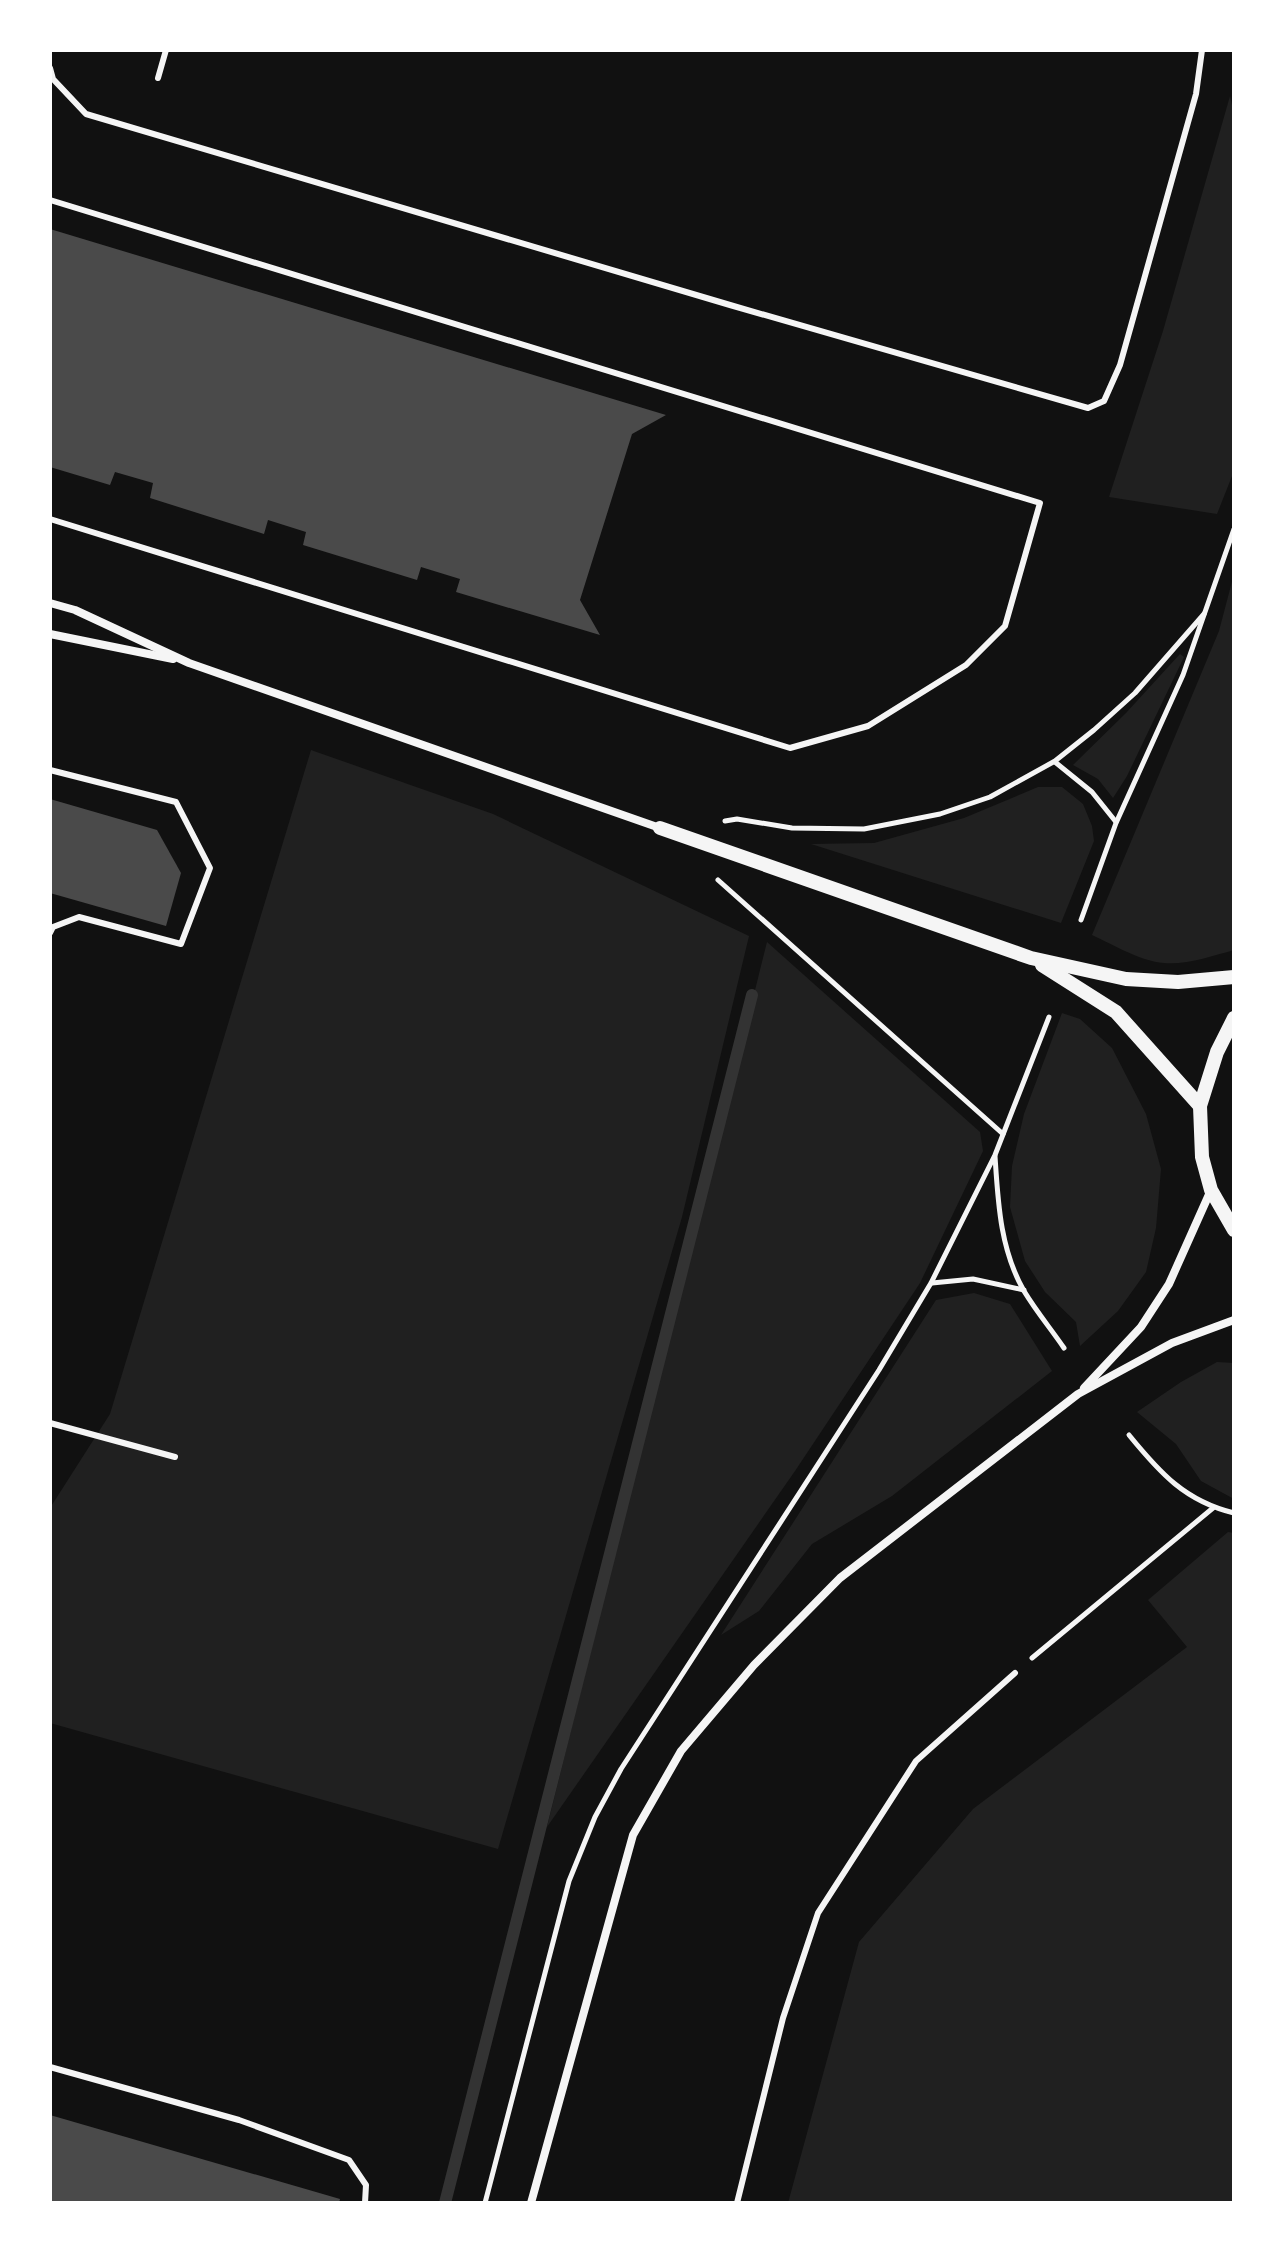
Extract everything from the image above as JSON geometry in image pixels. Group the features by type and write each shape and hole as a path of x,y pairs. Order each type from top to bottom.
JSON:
{"street":[{"path":"50,603 75,610 189,663 1031,958 1126,979 1178,982 1234,977"},
{"path":"50,634 189,663"},
{"path":"1031,958 1116,1012 1200,1106"},
{"path":"1234,1018 1217,1052 1200,1106 1202,1157 1211,1190 1234,1230"},
{"path":"531,2203 633,1835 681,1751 754,1665 840,1578 1078,1394 1141,1327 1169,1284 1211,1190"},
{"path":"1078,1394 1172,1343 1234,1320"}],"lane":[{"path":"158,78 166,50"},
{"path":"50,68 53,79 86,114 1088,408 1104,401 1120,365 1196,94 1202,50"},
{"path":"50,200 1040,503 1005,626 966,665 868,726 790,748 50,519"},
{"path":"50,770 176,802 210,868 181,944 79,917 53,927 50,933"},
{"path":"50,1423 175,1457"},
{"path":"737,2203 783,2018 818,1913 916,1761 1015,1673"},
{"path":"50,2067 239,2120 349,2160 366,2185 365,2203"}],"path":[{"path":"1081,920 1116,823 1183,675 1234,529"},
{"path":"721,821 737,819 792,828 864,829 940,814 990,797 1055,761 1135,693 1204,614"},
{"path":"1055,761 1092,792 1116,823"},
{"path":"708,871 1003,1134"},
{"path":"485,2203 569,1881 595,1817 621,1769 879,1370 931,1283 995,1155 1049,1017"},
{"path":"995,1155 1002,1231 1010,1260 1024,1290 1064,1348"},
{"path":"931,1283 973,1279 1024,1290"},
{"path":"1129,1435 1164,1478 1213,1508 1234,1513"},
{"path":"1015,1673 1213,1508"}],"shaded area":[{"path":"1230,96 1234,114 1234,471 1217,514 1109,497 1163,331"},
{"path":"1234,574 1234,950 1190,961 1155,962 1092,935 1219,631"},
{"path":"1180,654 1184,657 1127,776 1113,798 1098,779 1073,765"},
{"path":"311,750 493,814 749,936 682,1217 498,1849 50,1723 50,1508 110,1414"},
{"path":"1038,787 1062,787 1083,804 1092,826 1094,841 1061,923 811,844 874,843 964,818"},
{"path":"767,942 980,1132 983,1151 920,1283 795,1471 547,1827"},
{"path":"1062,1013 1080,1019 1112,1048 1146,1114 1161,1169 1156,1228 1146,1272 1118,1311 1080,1346 1076,1322 1045,1292 1025,1261 1010,1207 1012,1166 1024,1114"},
{"path":"974,1293 1010,1304 1052,1371 892,1496 812,1544 759,1611 721,1635 936,1300"},
{"path":"1217,1362 1234,1363 1234,1499 1201,1481 1176,1444 1137,1412"},
{"path":"1228,1532 1234,1533 1234,2203 788,2203 859,1942 973,1809 1187,1647 1148,1600"}],"building":[{"path":"50,229 666,415 632,434 580,600 600,635 456,592 460,579 421,567 417,580 303,545 306,532 268,520 264,534 150,498 153,483 115,472 110,485 50,467"},
{"path":"50,799 157,830 181,873 166,926 50,893"},
{"path":"50,2115 340,2199 339,2203 50,2203"}],"waterway":[{"path":"445,2203 752,995"}]}
